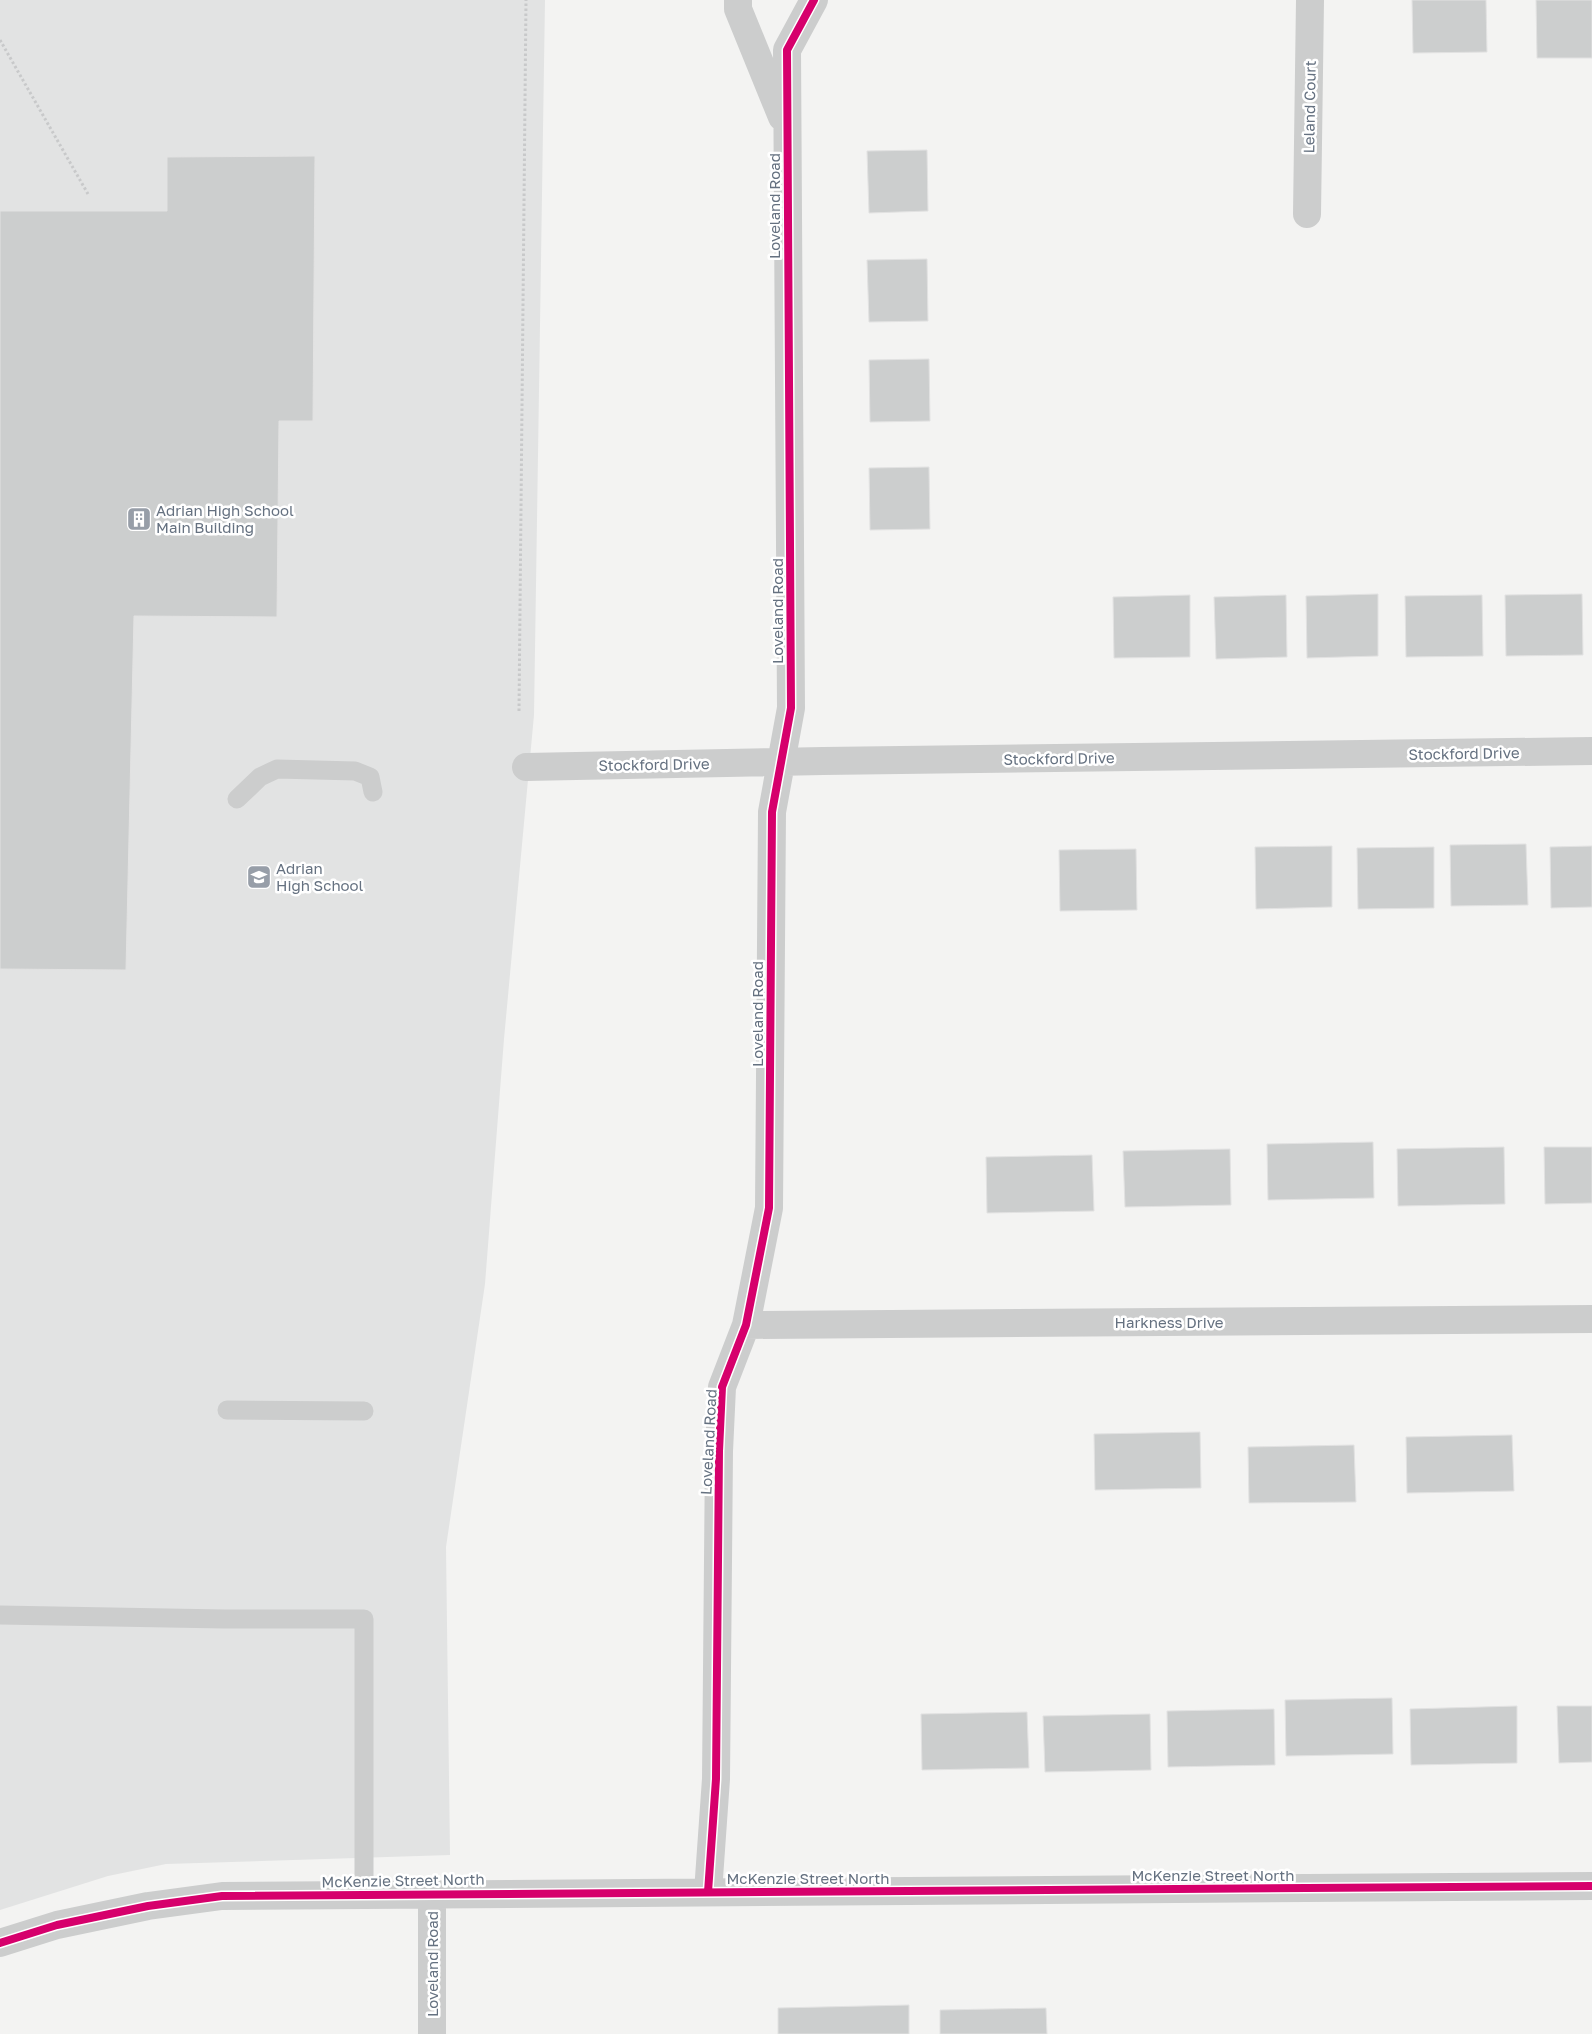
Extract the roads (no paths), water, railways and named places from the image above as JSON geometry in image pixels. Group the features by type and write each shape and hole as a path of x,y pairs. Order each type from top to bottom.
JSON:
{"street":[{"path":"738,0 738,9 787,130"},
{"name":"Loveland Road","path":"708,1892 716,1778 719,1452 722,1387 746,1325 769,1208 772,812 791,708 787,50 814,0"},
{"name":"Leland Court","path":"1307,214 1310,0"},
{"name":"Stockford Drive","path":"526,767 1592,751"},
{"name":"Harkness Drive","path":"746,1325 1592,1319"},
{"name":"McKenzie Street North","path":"0,1943 57,1925 158,1904 222,1896 1592,1886"},
{"name":"Loveland Road","path":"432,1893 432,2034"}],"lane":[{"path":"237,799 260,778 277,769 355,771 370,777 373,792"},
{"path":"227,1410 364,1411"},
{"path":"0,1615 224,1619 364,1619 364,1894"}],"place":[{"name":"Adrian High School Main Building","path":"139,519"},
{"name":"Adrian High School","path":"259,877"}]}
